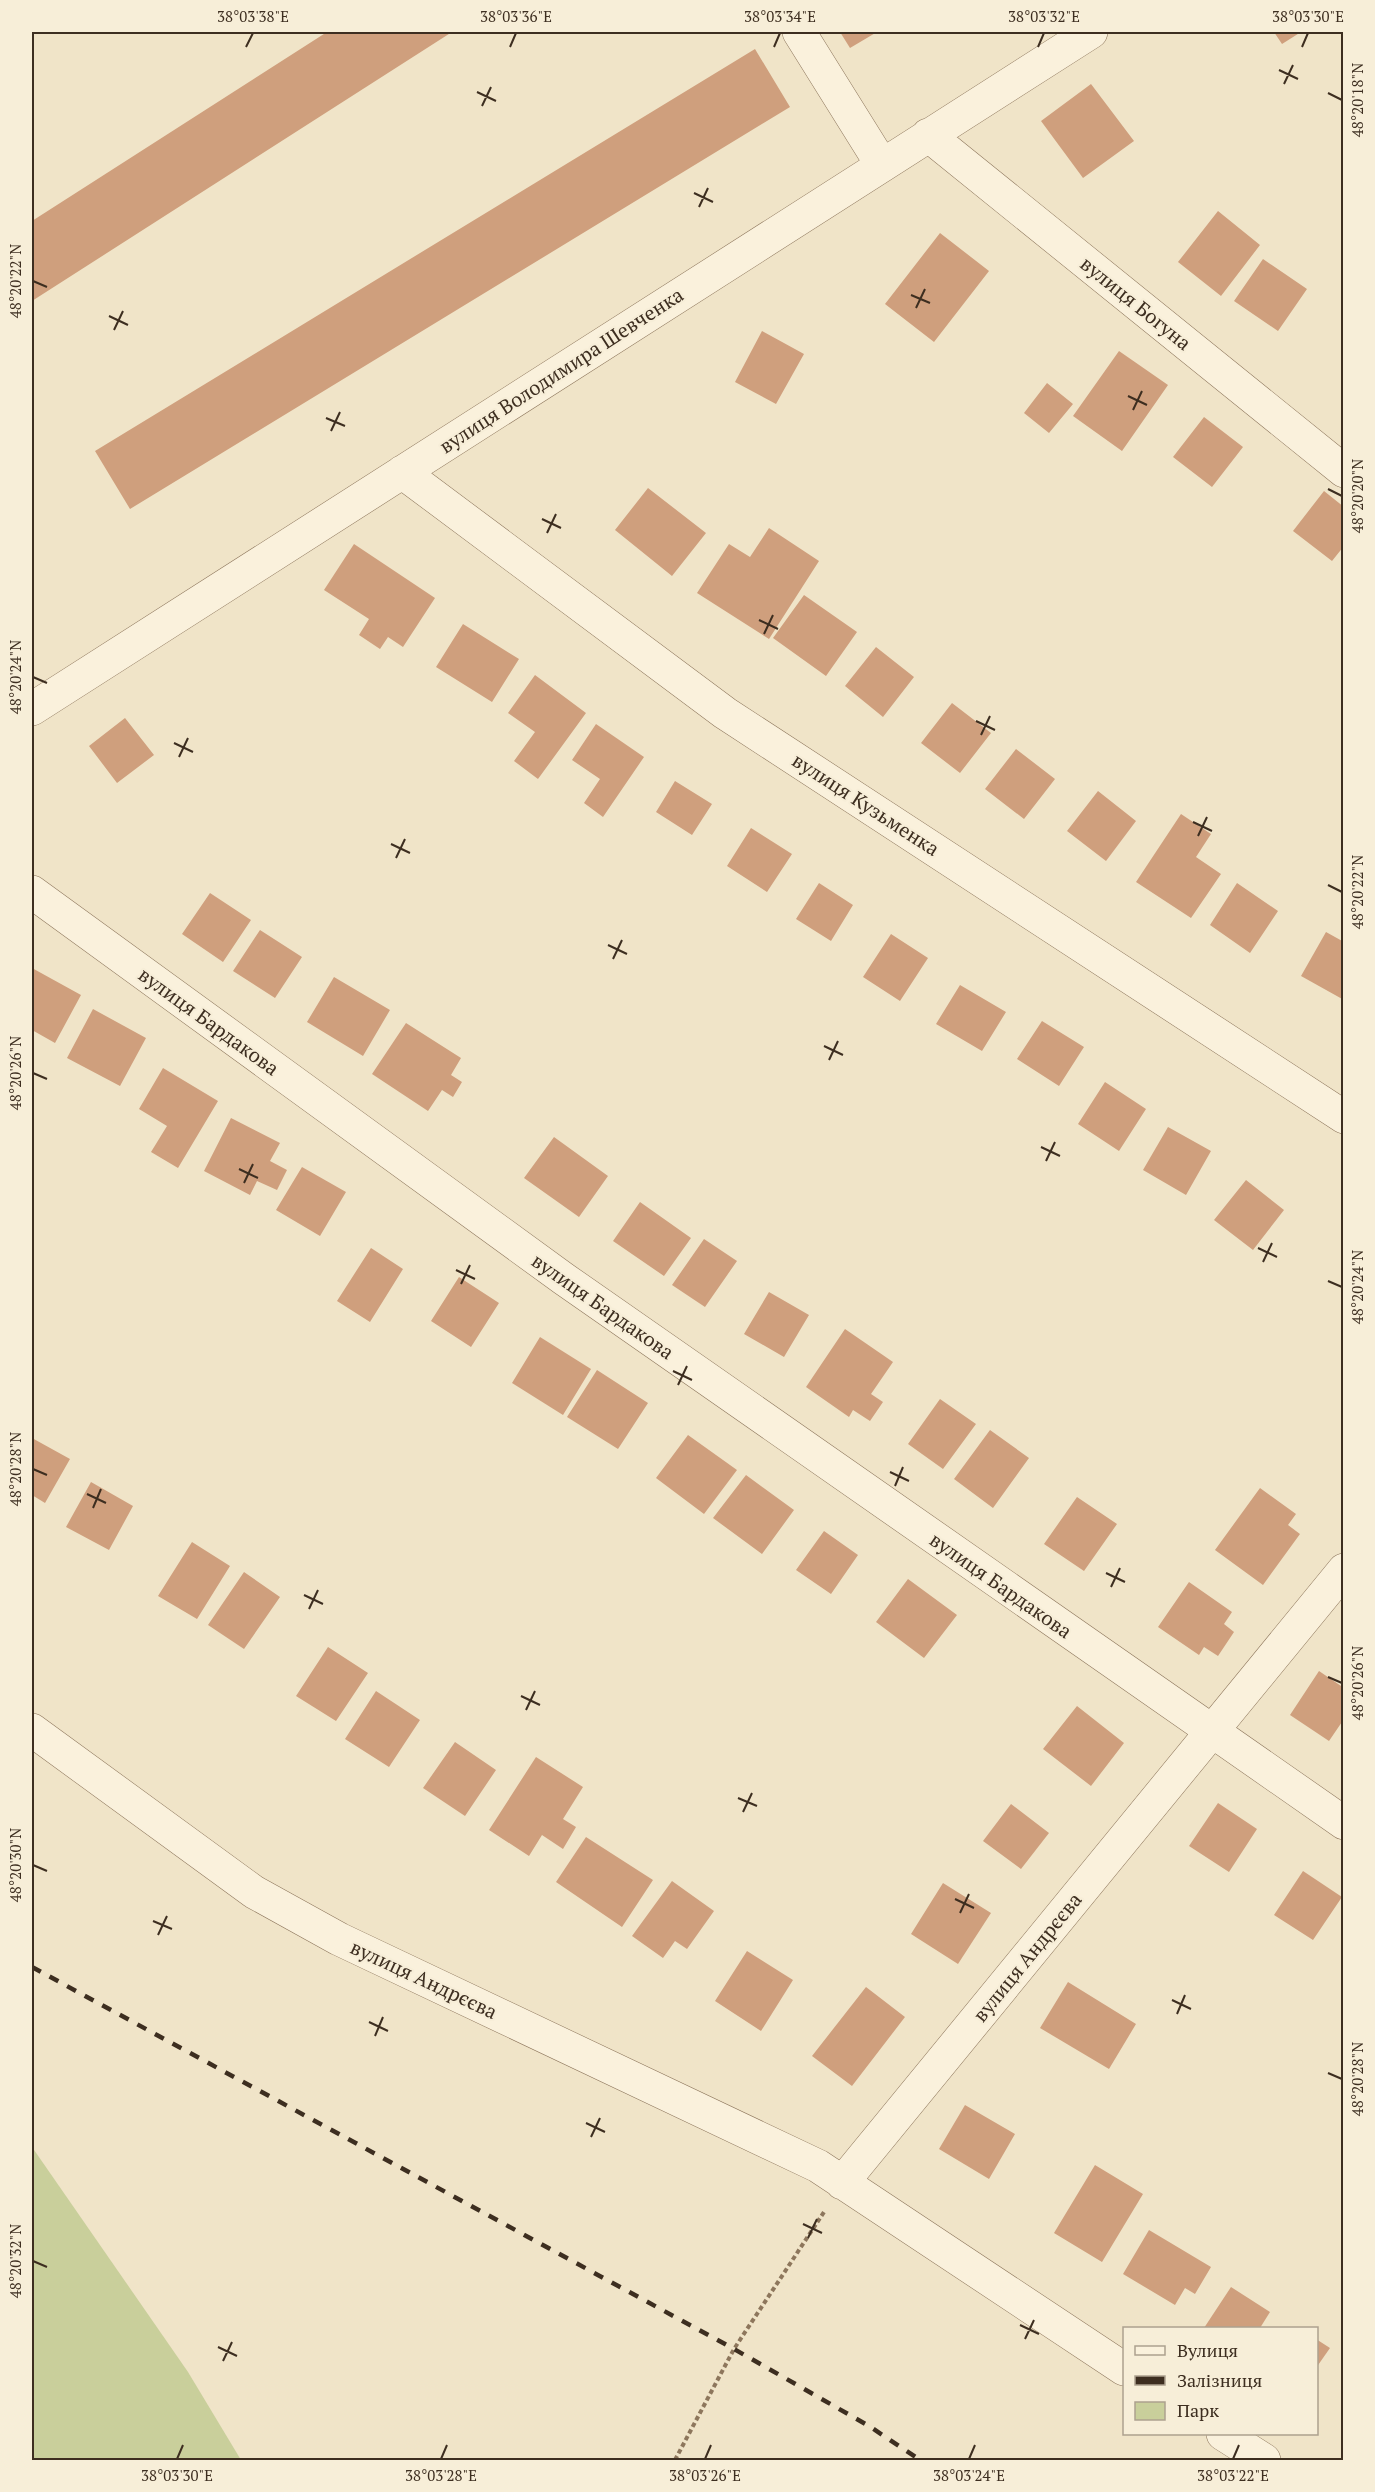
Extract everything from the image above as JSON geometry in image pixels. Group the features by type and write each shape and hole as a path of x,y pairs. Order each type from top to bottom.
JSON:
{"street":[{"path":"799,32 882,165"},
{"name":"вулиця Володимира Шевченка","path":"32,709 1092,32"},
{"name":"вулиця Богуна","path":"928,135 1344,471"},
{"name":"вулиця Кузьменка","path":"402,472 725,712 1344,1117"},
{"name":"вулиця Бардакова","path":"32,892 564,1279 1344,1823"},
{"path":"1211,1732 1344,1570"},
{"name":"вулиця Андрєєва","path":"32,1730 254,1892 339,1939 818,2166 1123,2368"},
{"name":"вулиця Андрєєва","path":"842,2183 1211,1732"},
{"path":"1226,2435 1264,2460"}],"path":[{"path":"675,2460 734,2349 842,2183"}],"green space":[{"path":"32,2147 188,2372 241,2460 32,2460"}],"building":[{"path":"327,32 452,32 32,301 32,221"},
{"path":"840,32 877,32 850,48"},
{"path":"1274,32 1301,32 1282,44"},
{"path":"755,49 790,107 130,509 95,451"},
{"path":"1091,84 1134,141 1083,178 1041,121"},
{"path":"1218,211 1260,245 1221,296 1178,262"},
{"path":"940,233 989,271 934,342 885,304"},
{"path":"1263,259 1307,289 1278,331 1234,301"},
{"path":"762,331 804,354 776,404 735,382"},
{"path":"1119,351 1168,385 1122,451 1073,416"},
{"path":"1047,383 1073,404 1049,433 1024,413"},
{"path":"1204,417 1243,447 1212,487 1173,457"},
{"path":"648,488 706,533 672,576 615,530"},
{"path":"1324,491 1344,507 1344,546 1332,561 1293,531"},
{"path":"769,528 819,561 769,639 697,593 729,544 750,557"},
{"path":"354,544 435,598 403,647 388,637 380,649 359,635 369,619 324,590"},
{"path":"804,595 857,632 826,676 773,638"},
{"path":"463,624 519,659 492,702 436,667"},
{"path":"876,647 914,677 883,717 845,686"},
{"path":"535,675 586,713 538,779 514,761 535,732 508,713"},
{"path":"952,703 991,733 960,773 921,743"},
{"path":"125,718 154,755 117,783 89,746"},
{"path":"596,724 644,757 603,817 584,803 600,779 572,760"},
{"path":"1016,749 1055,779 1024,819 985,789"},
{"path":"675,781 712,804 692,835 656,812"},
{"path":"1098,791 1136,821 1106,861 1067,831"},
{"path":"1181,814 1211,834 1196,857 1221,874 1191,918 1136,882"},
{"path":"751,828 792,854 767,892 727,866"},
{"path":"819,883 853,905 831,941 796,919"},
{"path":"1237,883 1278,911 1250,953 1210,925"},
{"path":"210,893 251,920 223,962 182,934"},
{"path":"260,930 302,957 275,998 233,971"},
{"path":"1326,932 1344,942 1344,1000 1301,976"},
{"path":"891,934 928,958 900,1001 863,977"},
{"path":"32,968 81,995 55,1043 32,1030"},
{"path":"334,977 390,1010 363,1056 307,1022"},
{"path":"960,985 1006,1012 982,1051 936,1024"},
{"path":"93,1009 146,1038 120,1086 67,1058"},
{"path":"1042,1021 1084,1047 1059,1086 1017,1059"},
{"path":"406,1023 461,1058 451,1075 462,1082 453,1097 442,1090 428,1111 372,1074"},
{"path":"163,1068 218,1101 178,1168 151,1152 167,1126 139,1109"},
{"path":"1105,1082 1146,1109 1119,1151 1078,1124"},
{"path":"231,1118 280,1143 270,1161 287,1170 277,1190 257,1181 250,1195 204,1171"},
{"path":"1168,1127 1211,1151 1186,1195 1143,1170"},
{"path":"554,1137 608,1176 579,1217 524,1178"},
{"path":"302,1167 346,1192 320,1236 276,1210"},
{"path":"1246,1180 1284,1210 1253,1250 1214,1220"},
{"path":"640,1202 691,1238 664,1276 613,1241"},
{"path":"704,1239 737,1261 705,1307 672,1285"},
{"path":"371,1248 403,1269 370,1322 337,1301"},
{"path":"459,1277 499,1303 471,1347 431,1321"},
{"path":"769,1292 809,1315 784,1357 744,1334"},
{"path":"845,1329 893,1362 871,1394 883,1402 870,1421 853,1410 849,1417 806,1387"},
{"path":"540,1337 591,1369 563,1415 512,1383"},
{"path":"597,1370 648,1403 618,1449 567,1417"},
{"path":"940,1399 976,1424 943,1469 908,1444"},
{"path":"990,1430 1029,1458 993,1508 954,1479"},
{"path":"688,1435 737,1470 704,1514 656,1478"},
{"path":"32,1438 70,1459 45,1503 32,1495"},
{"path":"746,1475 794,1510 762,1554 713,1518"},
{"path":"91,1482 133,1506 109,1550 66,1527"},
{"path":"1260,1488 1296,1514 1288,1525 1300,1534 1263,1585 1215,1550"},
{"path":"1077,1497 1117,1524 1084,1571 1044,1544"},
{"path":"824,1531 858,1555 831,1594 796,1570"},
{"path":"192,1542 230,1566 197,1619 158,1596"},
{"path":"244,1572 280,1597 244,1649 208,1625"},
{"path":"908,1579 957,1615 924,1658 876,1622"},
{"path":"1189,1582 1232,1612 1224,1624 1234,1632 1218,1656 1204,1647 1199,1655 1158,1627"},
{"path":"328,1647 368,1673 336,1721 296,1696"},
{"path":"1319,1671 1344,1688 1344,1719 1329,1741 1290,1715"},
{"path":"376,1691 420,1720 389,1767 345,1739"},
{"path":"1077,1706 1124,1743 1091,1786 1043,1749"},
{"path":"455,1742 496,1770 465,1816 423,1788"},
{"path":"536,1757 583,1787 563,1819 576,1827 563,1849 542,1835 529,1856 489,1830"},
{"path":"1218,1803 1257,1829 1229,1872 1189,1846"},
{"path":"1011,1804 1049,1833 1021,1869 983,1841"},
{"path":"586,1837 653,1880 622,1927 556,1882"},
{"path":"1303,1871 1342,1897 1313,1940 1274,1915"},
{"path":"672,1881 714,1911 687,1949 675,1941 663,1958 632,1936"},
{"path":"943,1883 991,1913 958,1964 911,1934"},
{"path":"747,1951 793,1980 761,2031 715,2001"},
{"path":"1068,1982 1136,2024 1109,2069 1040,2028"},
{"path":"866,1987 905,2017 852,2086 812,2056"},
{"path":"965,2105 1015,2134 989,2179 939,2149"},
{"path":"1095,2165 1143,2194 1102,2262 1054,2233"},
{"path":"1149,2230 1211,2267 1195,2294 1185,2288 1175,2305 1123,2274"},
{"path":"1231,2287 1270,2312 1261,2327 1205,2327"},
{"path":"1318,2340 1330,2348 1318,2365"}],"railway":[{"path":"32,1967 734,2349 869,2426 920,2460"}]}
